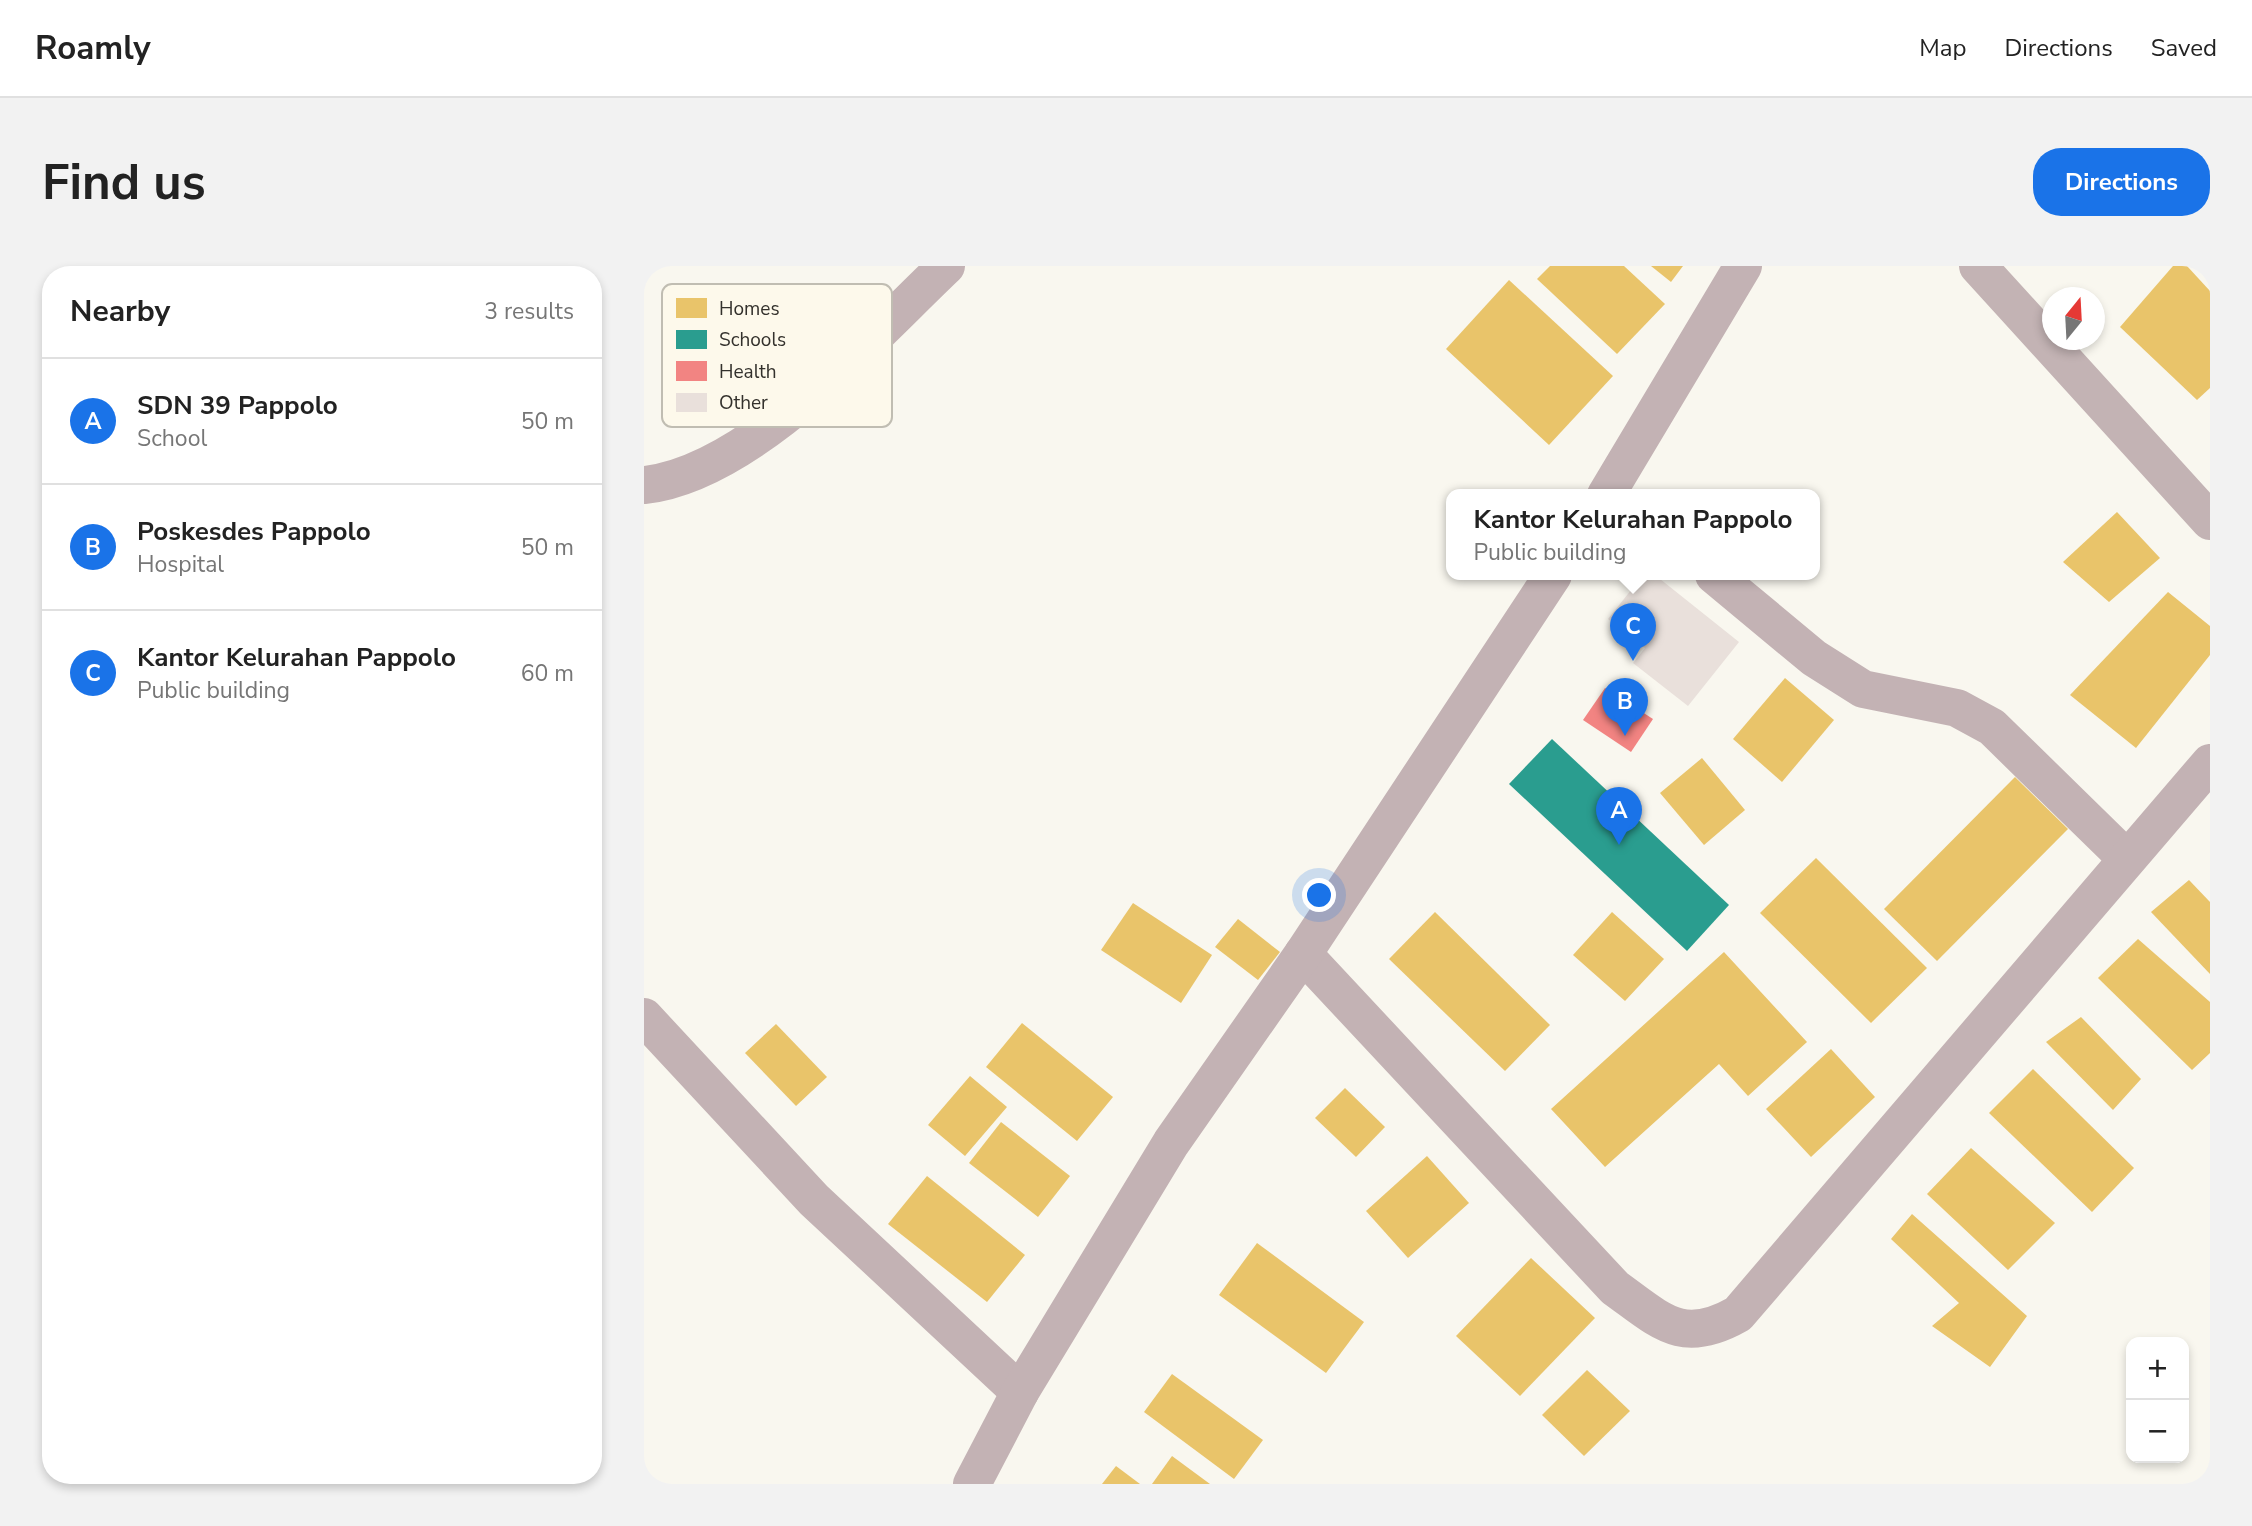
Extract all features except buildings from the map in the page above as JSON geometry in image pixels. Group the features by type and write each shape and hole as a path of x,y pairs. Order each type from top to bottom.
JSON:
{"main road":[{"path":"1978,266 2210,521"}],"street":[{"path":"892,317 946,266"},
{"path":"1613,489 1743,266"},
{"path":"644,485 664,483 710,463 772,427"},
{"path":"972,1484 1020,1392 1171,1143 1303,954 1550,580"},
{"path":"1720,580 1814,658 1863,689 1957,708 1992,727 2127,859"},
{"path":"1303,954 1615,1288 1661,1321 1694,1330 1719,1325 1738,1314 2210,763"},
{"path":"644,1017 814,1200 1020,1392"}],"place":[{"name":"Kantor Kelurahan Pappolo","path":"1633,661"},
{"name":"Poskesdes Pappolo","path":"1625,736"},
{"name":"SDN 39 Pappolo","path":"1619,845"}]}
